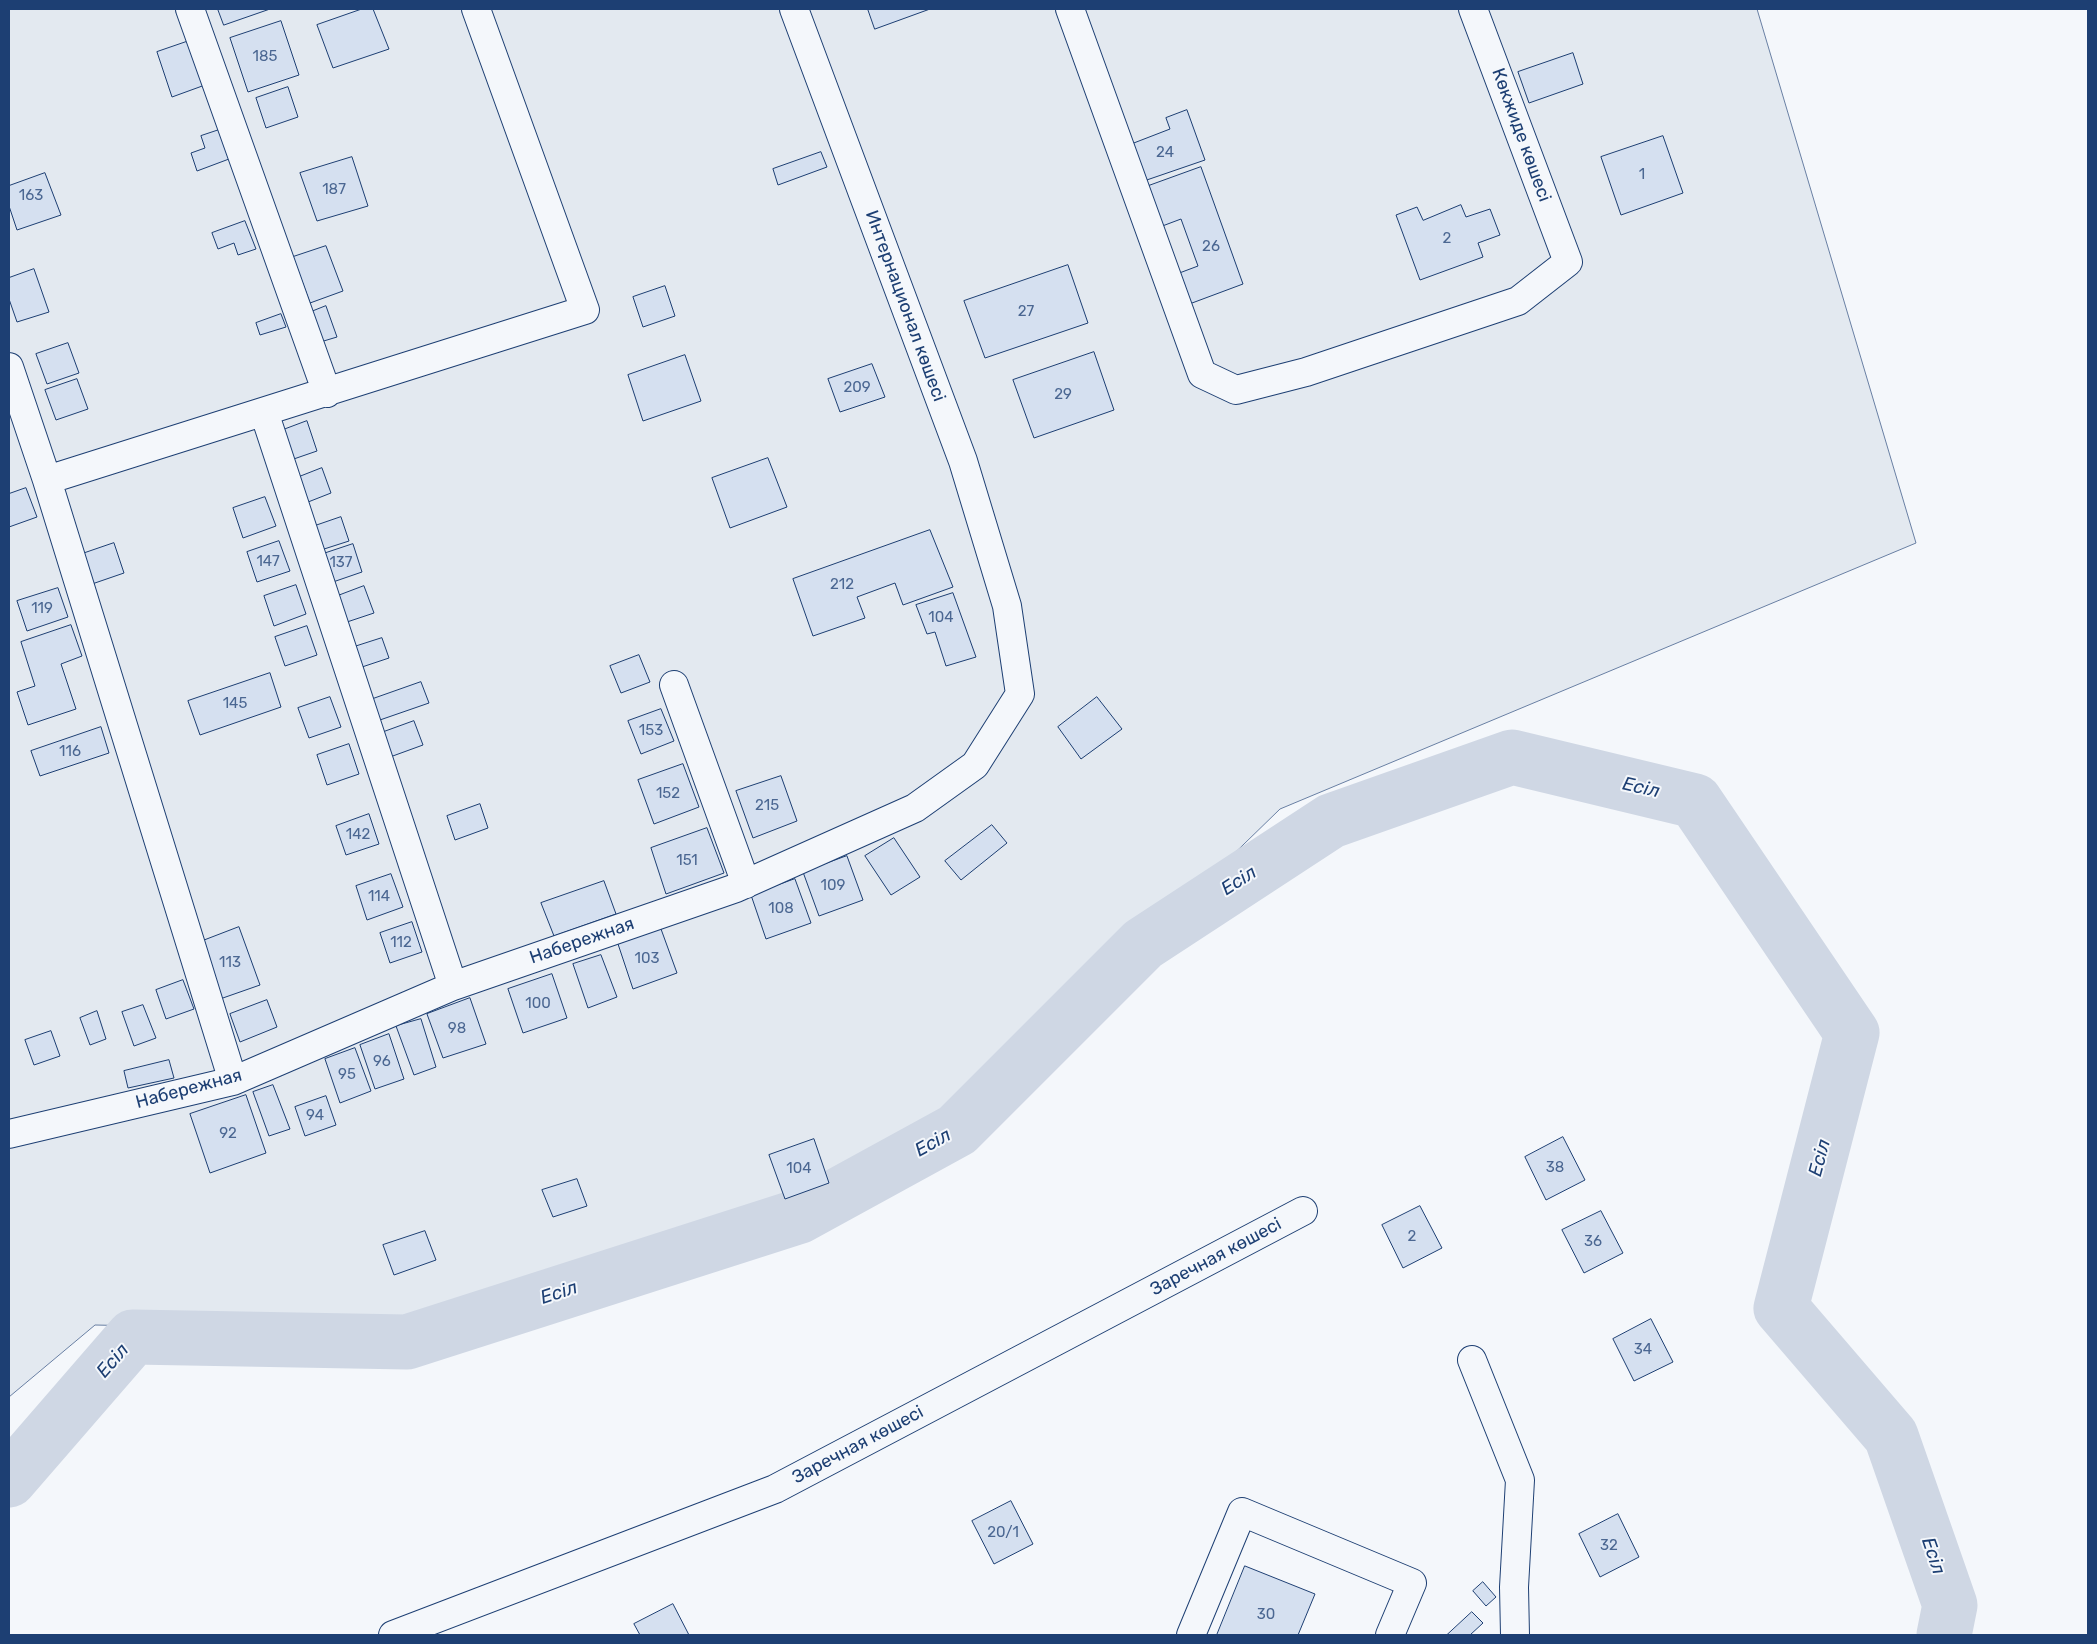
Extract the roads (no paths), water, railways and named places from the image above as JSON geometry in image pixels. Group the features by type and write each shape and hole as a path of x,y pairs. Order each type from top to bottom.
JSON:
{"street":[{"path":"190,9 327,393"},
{"path":"47,480 585,310 476,9"},
{"name":"Интернационал көшесі","path":"794,9 963,461 1007,606"},
{"name":"Көкжиде көшесі","path":"1070,9 1202,374 1236,390 1306,372 1518,301 1568,262 1473,9"},
{"path":"9,367 47,480 233,1081"},
{"path":"264,412 453,986"},
{"name":"Набережная","path":"9,1134 233,1081 453,986 746,884 914,808 976,764 1020,694 1007,606"},
{"path":"674,685 746,884"},
{"name":"Заречная көшесі","path":"393,1635 776,1489 1303,1211"},
{"path":"1472,1360 1520,1480 1514,1586 1515,1635"},
{"path":"1191,1635 1242,1512 1412,1584 1390,1635"}],"waterway":[{"name":"Есіл","path":"9,1480 133,1337 407,1342 800,1216 957,1130 1143,944 1331,821 1512,757 1695,801 1852,1033 1781,1308 1891,1436 1950,1605 1944,1635"}]}
